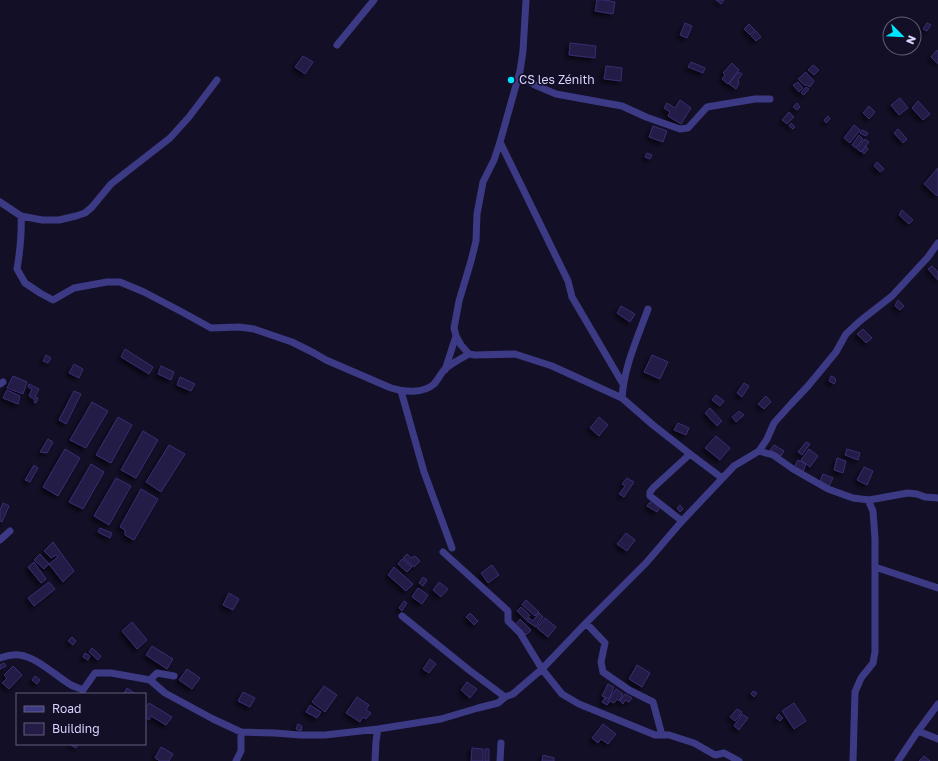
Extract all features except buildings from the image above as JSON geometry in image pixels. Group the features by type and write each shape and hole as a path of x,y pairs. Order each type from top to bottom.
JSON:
{"street":[{"path":"337,44 374,0"},
{"path":"526,0 523,51 519,75 494,160 483,182 476,241 459,301 454,328 456,336 461,345 470,354 515,354 552,366 622,398 652,425 722,478"},
{"path":"519,75 534,85 556,94 622,106 646,117 680,129 688,128 707,107 754,99 770,99"},
{"path":"0,202 21,216 42,220 59,220 85,213 92,207 111,184 170,138 189,117 217,80"},
{"path":"500,142 568,281 572,297 623,384"},
{"path":"21,216 22,230 17,269 25,283 53,300 74,288 107,282 120,282 144,292 211,328 239,327 254,329 292,342 314,352 326,360 401,391 412,392 428,388 444,370 470,354"},
{"path":"0,658 10,655 20,655 38,662 72,685 83,690 96,673 111,673 150,680 165,693 213,719 241,732 325,735 378,730 441,719 478,708 498,704 505,697 513,694 542,669 646,562 734,466 759,451 767,439 774,423 808,386 836,352 846,334 897,291 928,257 938,243"},
{"path":"622,398 627,365 648,310"},
{"path":"444,370 456,336"},
{"path":"401,391 424,472 452,548"},
{"path":"759,451 773,455 793,469 828,489 854,498 868,500 908,493 938,498"},
{"path":"682,522 650,496 650,492 690,454"},
{"path":"853,761 855,692 861,678 873,663 875,652 875,539 872,511 868,500"},
{"path":"0,540 10,531"},
{"path":"443,552 508,611 508,621 520,633 542,669 562,694 580,704 631,726 655,735 669,735 694,743 715,755 724,753 739,761"},
{"path":"875,567 938,588"},
{"path":"402,616 505,697"},
{"path":"586,623 605,643 601,662 603,672 629,690 653,702 662,735"},
{"path":"150,680 157,673 174,676"},
{"path":"898,761 938,704"},
{"path":"375,761 378,730"},
{"path":"918,731 938,739"},
{"path":"236,761 241,751 241,732"},
{"path":"500,761 501,743"}],"place":[{"name":"CS les Zénith","path":"511,80"}]}
